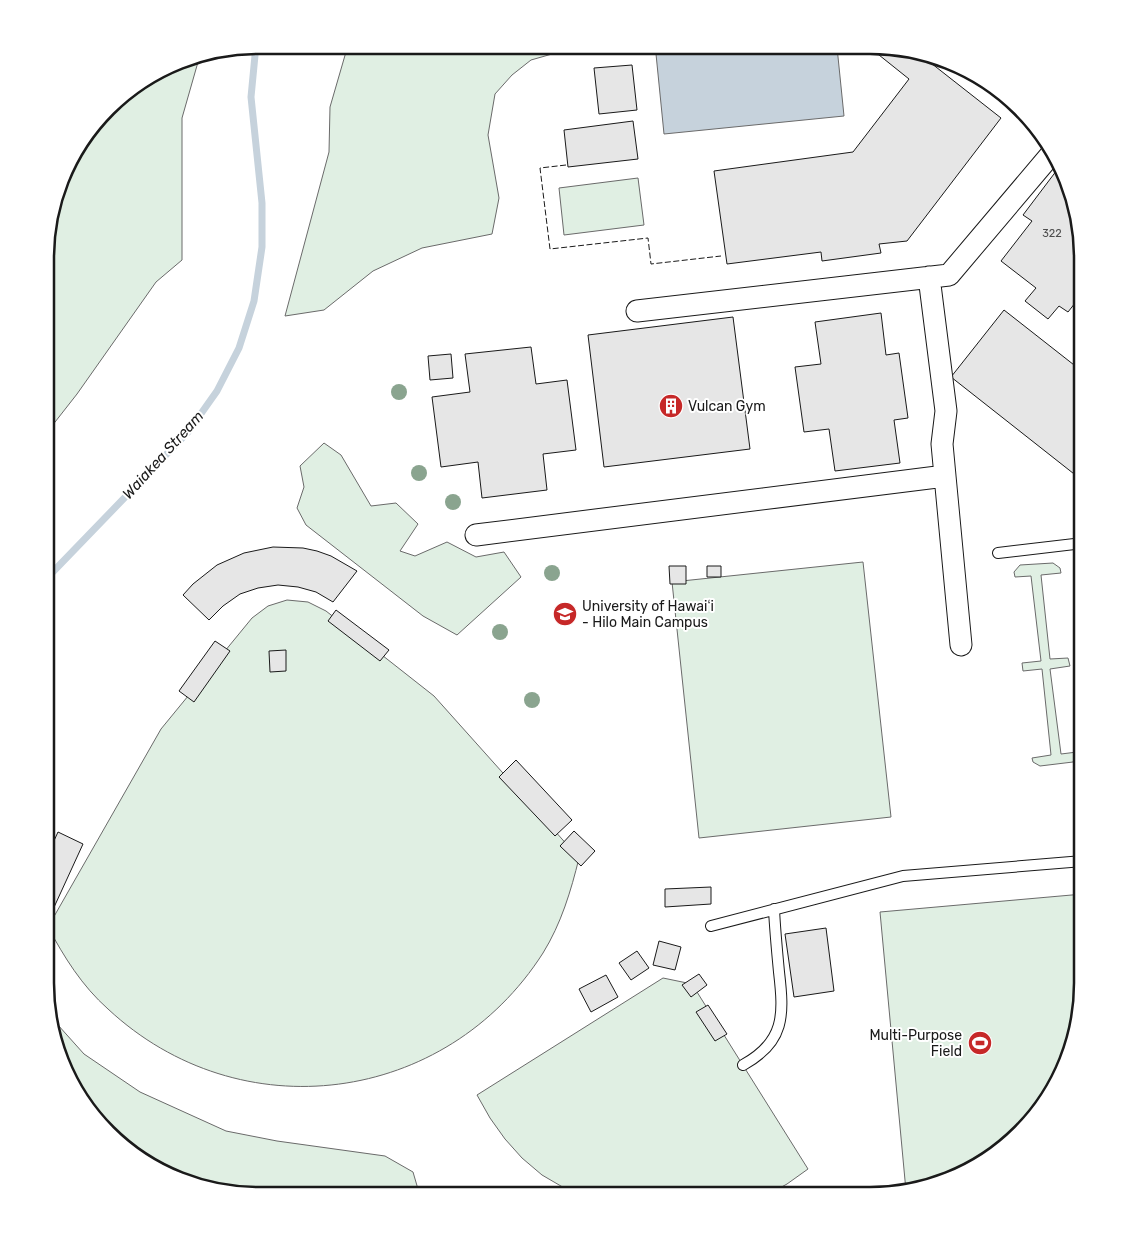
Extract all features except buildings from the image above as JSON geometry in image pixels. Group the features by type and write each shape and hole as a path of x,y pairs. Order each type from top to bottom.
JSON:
{"street":[{"path":"637,311 949,275 1048,159"},
{"path":"929,277 946,411 942,444 961,645"},
{"path":"476,535 945,476"}],"lane":[{"path":"998,553 1074,544"},
{"path":"711,926 903,876 1074,861"},
{"path":"743,1066 756,1059 768,1046 776,1035 781,1020 782,997 774,909"}],"green space":[{"path":"345,54 552,54 531,60 512,75 495,94 488,135 499,198 492,234 422,248 373,271 324,310 285,316 329,152 330,107"},
{"path":"198,63 182,118 182,260 156,282 54,423 54,245 61,205 69,180 88,144 104,123 123,104 156,81 180,69"},
{"path":"638,178 644,225 564,235 559,188"},
{"path":"324,443 341,455 371,506 396,503 418,524 400,551 415,556 447,542 476,557 504,552 521,577 457,635 423,616 306,525 297,508 304,487 300,466"},
{"path":"863,562 891,817 699,838 672,582"},
{"path":"1053,563 1060,568 1061,573 1041,575 1050,659 1068,658 1070,666 1050,669 1061,754 1074,752 1073,762 1040,766 1033,762 1032,758 1051,755 1042,669 1023,671 1022,663 1041,661 1031,576 1015,577 1014,572 1020,565"},
{"path":"287,600 308,602 326,611 434,696 579,858 573,883 555,931 543,953 502,1004 453,1043 398,1070 339,1084 278,1085 218,1074 161,1048 108,1009 90,991 74,971 54,938 54,916 161,729 252,618 268,606"},
{"name":"Multi-Purpose Field","path":"1074,895 1073,1010 1059,1061 1047,1085 1024,1118 1005,1137 984,1153 948,1172 905,1184 880,912"},
{"path":"663,978 692,984 808,1169 782,1187 563,1187 542,1175 522,1158 490,1118 477,1095"},
{"path":"59,1026 84,1054 140,1092 226,1131 277,1141 385,1156 413,1172 417,1187 245,1187 205,1180 180,1172 144,1153 123,1137 104,1118 88,1097 69,1061"}],"shaded area":[{"path":"656,54 838,54 844,116 664,134"}],"waterway":[{"name":"Waiakea Stream","path":"54,571 188,432 217,391 239,348 254,301 262,247 262,203 251,97 255,54"}],"fence":[{"path":"566,165 540,168 550,249 648,238 651,264 721,256"}],"place":[{"name":"Vulcan Gym","path":"671,406"},
{"name":"University of Hawaiʻi - Hilo Main Campus","path":"565,614"},
{"name":"Multi-Purpose Field","path":"980,1043"}]}
